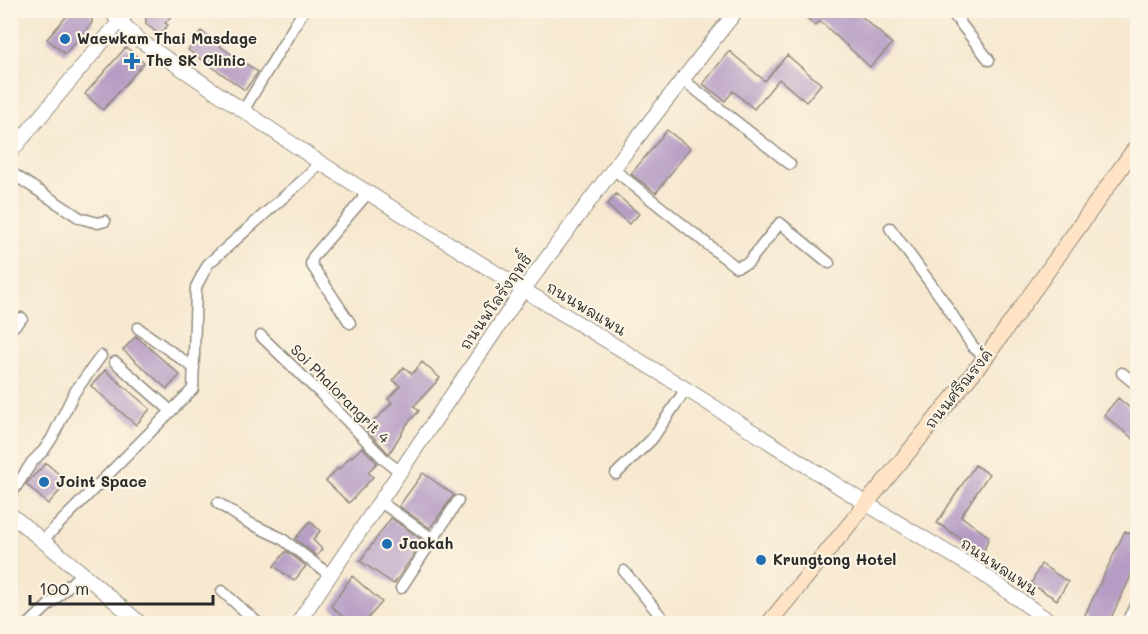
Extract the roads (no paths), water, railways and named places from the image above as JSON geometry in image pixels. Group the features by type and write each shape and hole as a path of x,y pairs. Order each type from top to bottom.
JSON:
{"main road":[{"name":"ถนนศรีณรงค์","path":"768,624 986,357 1137,144"}],"street":[{"name":"ถนนพลแพน","path":"109,10 125,16 138,39 319,162 977,570 1054,624"},
{"path":"243,111 304,10"},
{"name":"ถนนพโลรังฤทธิ์","path":"297,624 523,290 613,169 737,10"},
{"path":"950,10 989,60"},
{"path":"10,153 125,16"},
{"path":"682,80 790,164"},
{"path":"43,540 193,389 196,287 208,264 311,173 319,162"},
{"path":"613,169 736,267 748,263 780,223 829,263"},
{"path":"10,172 80,218 98,223 105,221"},
{"path":"350,322 311,264 313,257 368,193"},
{"path":"890,228 942,299 973,347 986,357"},
{"path":"10,330 22,318"},
{"path":"138,328 194,368"},
{"name":"Soi Phalorangrit 4","path":"261,336 385,460 399,471"},
{"path":"10,496 32,462 48,444 74,393 101,356"},
{"path":"115,362 171,411"},
{"path":"1122,373 1137,386"},
{"path":"616,474 652,439 687,389"},
{"path":"379,501 433,539"},
{"path":"401,588 458,501"},
{"path":"218,502 247,522 281,538 330,574"},
{"path":"10,514 141,624"},
{"path":"624,571 668,624"},
{"path":"29,624 82,573"},
{"path":"222,591 259,624"},
{"path":"1128,624 1137,605"}],"place":[{"name":"Waewkam Thai Masdage","path":"65,39"},
{"name":"The SK Clinic","path":"132,61"},
{"name":"Joint Space","path":"44,482"},
{"name":"Jaokah","path":"387,544"},
{"name":"Krungtong Hotel","path":"761,560"}]}
